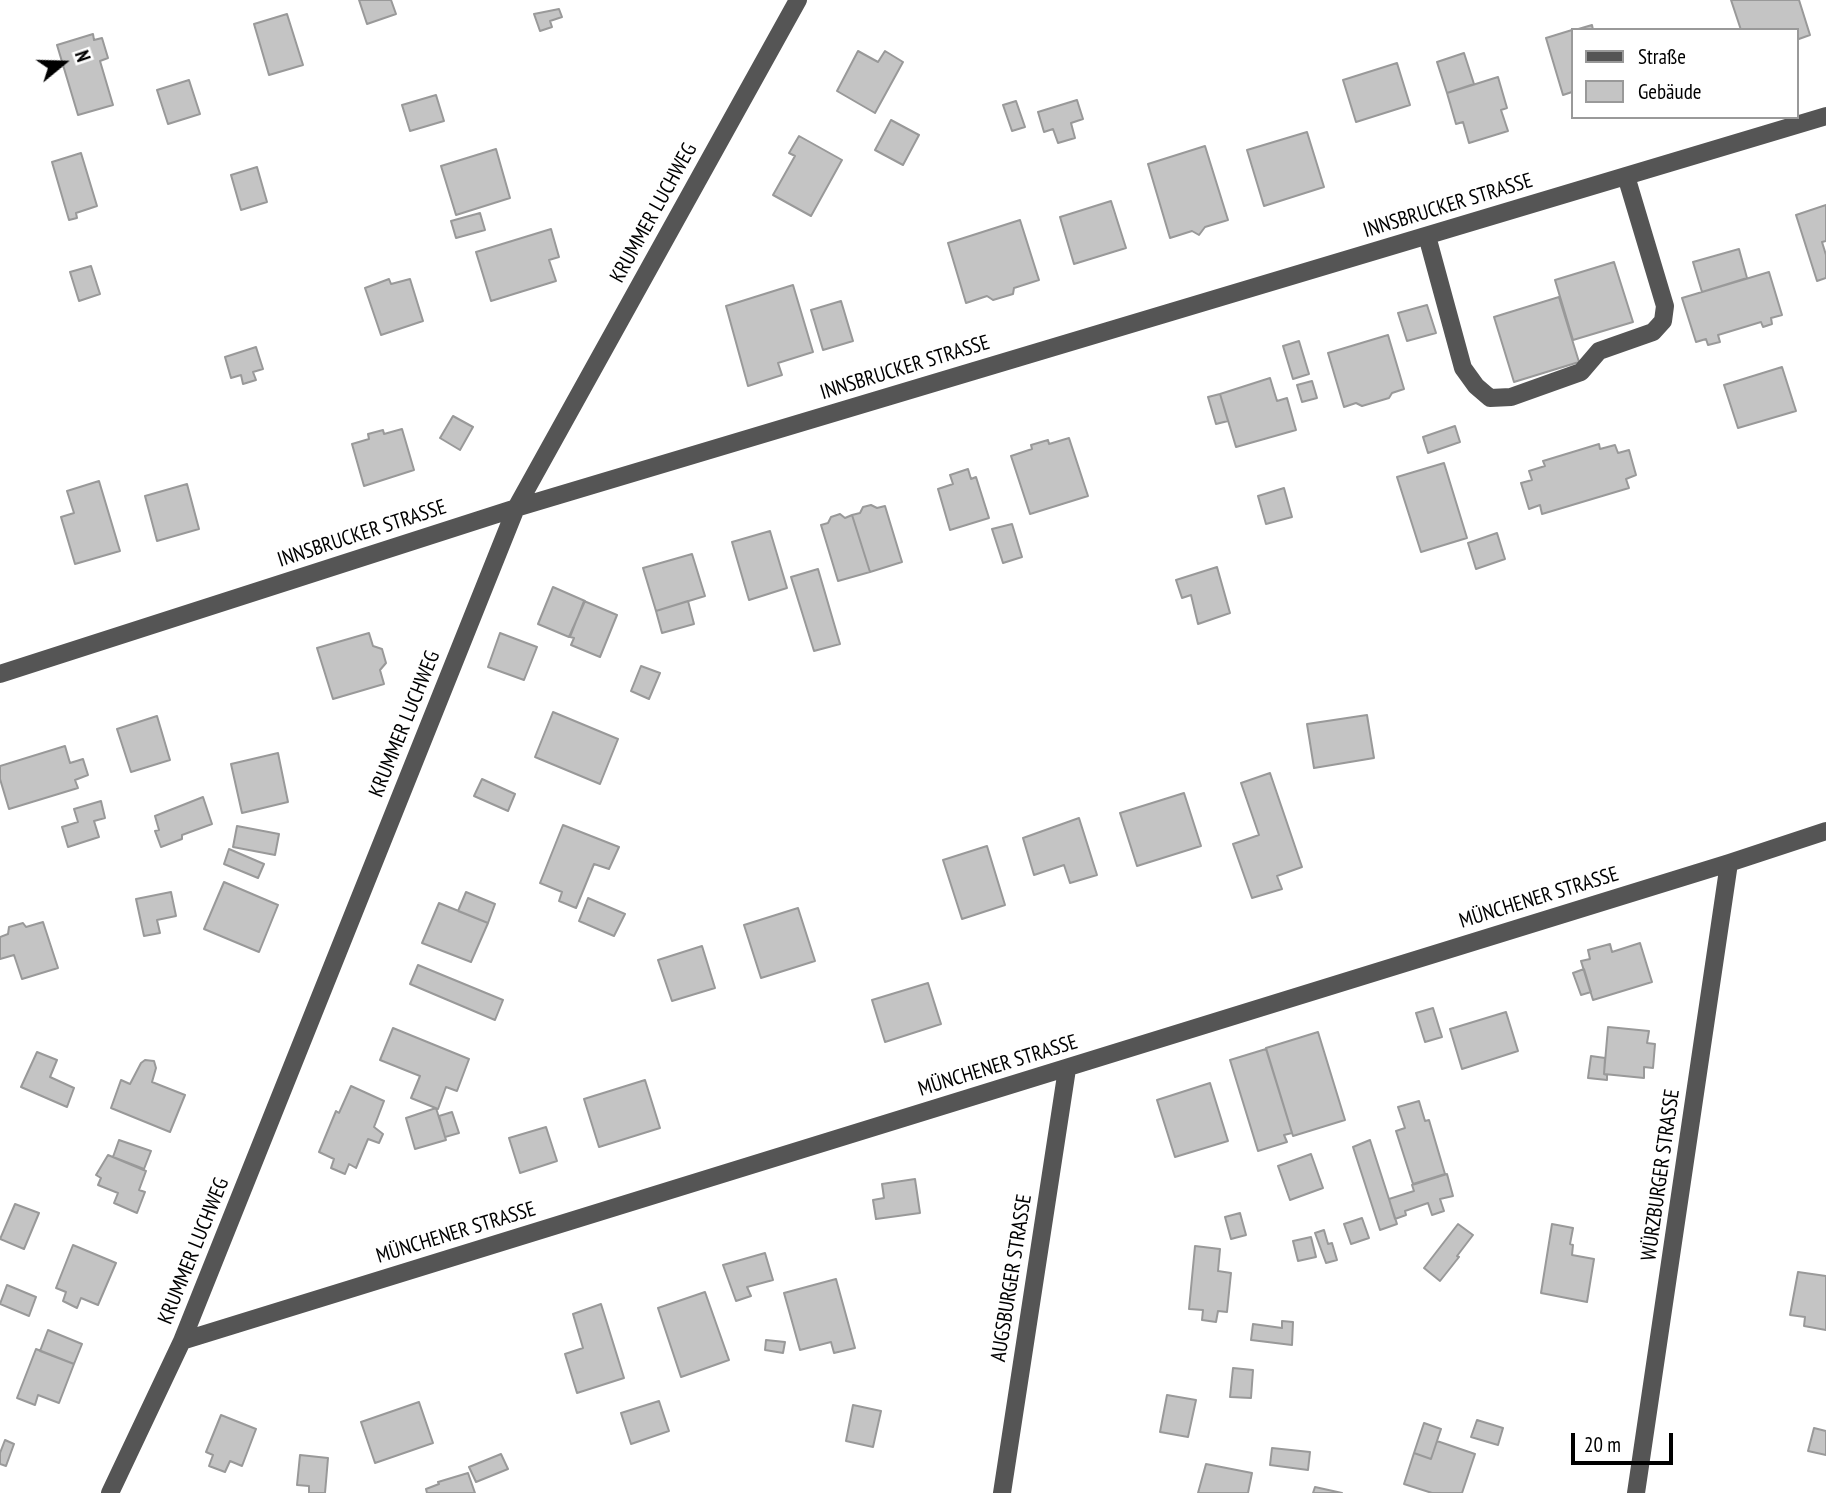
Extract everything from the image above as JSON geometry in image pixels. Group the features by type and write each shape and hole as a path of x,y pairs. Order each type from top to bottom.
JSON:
{"street":[{"name":"KRUMMER LUCHWEG","path":"110,1493 182,1341 516,508 798,0"},
{"name":"INNSBRUCKER STRASSE","path":"0,674 516,508 1826,116"},
{"path":"1427,236 1463,368 1476,386 1490,398 1511,397 1581,372 1599,351 1653,332 1663,321 1665,306 1626,176"},
{"name":"MÜNCHENER STRASSE","path":"182,1341 1067,1069 1826,831"},
{"name":"WÜRZBURGER STRASSE","path":"1636,1493 1729,863"},
{"name":"AUGSBURGER STRASSE","path":"1002,1493 1067,1069"}],"building":[{"path":"359,0 391,0 396,14 367,24"},
{"path":"1731,0 1799,0 1810,35 1798,39 1798,28 1740,28"},
{"path":"559,9 562,17 550,21 552,27 540,31 534,14"},
{"path":"287,14 303,65 269,75 254,24"},
{"path":"1570,31 1570,93 1563,95 1546,38"},
{"path":"93,34 94,40 102,38 108,58 100,61 113,105 78,115 57,45"},
{"path":"858,51 878,62 885,51 903,62 875,113 837,91"},
{"path":"1464,53 1474,84 1447,93 1437,62"},
{"path":"1397,63 1410,105 1356,122 1343,80"},
{"path":"1498,77 1507,108 1501,110 1508,131 1469,143 1463,122 1456,124 1447,93"},
{"path":"189,80 200,114 168,124 157,90"},
{"path":"436,95 444,121 410,131 402,105"},
{"path":"1077,100 1083,119 1071,123 1075,138 1058,143 1053,129 1044,132 1038,112"},
{"path":"1016,101 1025,127 1012,131 1003,105"},
{"path":"891,120 919,135 903,165 875,150"},
{"path":"1307,132 1324,187 1264,206 1247,150"},
{"path":"799,136 842,160 811,216 773,195 795,156 789,153"},
{"path":"1205,146 1228,220 1205,227 1199,235 1192,231 1170,238 1148,164"},
{"path":"496,149 510,198 456,215 441,166"},
{"path":"81,153 97,206 76,213 77,218 69,220 52,162"},
{"path":"257,167 267,202 241,210 231,175"},
{"path":"1111,201 1126,248 1074,264 1060,217"},
{"path":"1826,205 1826,241 1822,242 1826,255 1826,278 1817,281 1796,215"},
{"path":"480,213 485,230 456,238 451,221"},
{"path":"1020,220 1039,280 1014,288 1013,294 993,300 987,296 966,303 948,243"},
{"path":"551,229 559,257 549,260 556,281 491,301 476,252"},
{"path":"1739,249 1747,278 1702,292 1693,262"},
{"path":"1614,262 1633,322 1573,340 1555,280"},
{"path":"91,266 100,294 79,301 70,272"},
{"path":"1769,272 1782,315 1771,318 1772,324 1763,327 1761,322 1718,335 1720,342 1708,345 1706,339 1696,342 1682,298"},
{"path":"389,279 391,284 410,279 423,321 381,335 365,288"},
{"path":"793,285 813,352 778,363 782,375 748,386 726,306"},
{"path":"1559,297 1579,362 1514,382 1494,317"},
{"path":"841,301 853,341 823,350 811,310"},
{"path":"1427,305 1436,333 1407,341 1398,313"},
{"path":"1388,335 1404,389 1392,393 1389,398 1362,406 1356,403 1344,407 1328,353"},
{"path":"1299,341 1309,374 1293,379 1283,346"},
{"path":"256,347 263,369 253,372 256,380 243,384 241,375 231,378 225,357"},
{"path":"1782,367 1796,411 1738,428 1724,385"},
{"path":"1270,378 1277,401 1287,398 1296,430 1236,447 1220,394"},
{"path":"1312,381 1317,398 1302,402 1297,385"},
{"path":"1220,394 1228,421 1216,424 1208,397"},
{"path":"453,416 473,427 460,450 440,438"},
{"path":"1455,426 1460,442 1428,453 1423,437"},
{"path":"402,429 414,470 364,486 352,444 369,439 368,434 383,430 384,434"},
{"path":"1069,438 1088,496 1030,514 1011,456 1032,449 1031,445 1048,440 1049,444"},
{"path":"1599,444 1600,449 1615,445 1618,453 1629,450 1636,475 1626,479 1629,488 1542,514 1540,505 1529,509 1521,483 1532,480 1529,471 1545,466 1543,461"},
{"path":"1444,463 1467,538 1421,552 1397,477"},
{"path":"968,469 971,479 976,477 989,518 950,530 938,489 953,484 950,475"},
{"path":"99,481 120,551 75,564 61,517 74,513 67,491"},
{"path":"187,484 199,529 157,541 145,496"},
{"path":"1284,488 1292,517 1266,524 1258,496"},
{"path":"871,505 877,508 885,506 902,562 870,572 852,515"},
{"path":"840,514 845,518 852,515 870,572 838,581 821,525"},
{"path":"1012,524 1022,557 1003,563 992,529"},
{"path":"770,531 787,588 749,600 732,542"},
{"path":"1497,533 1505,559 1476,569 1468,543"},
{"path":"692,554 705,596 656,611 643,568"},
{"path":"1217,567 1230,613 1198,624 1191,595 1182,598 1176,580"},
{"path":"818,569 840,644 814,651 791,577"},
{"path":"553,587 585,601 569,637 538,624"},
{"path":"584,601 617,615 600,657 571,645 574,638 570,637"},
{"path":"688,601 694,624 662,633 656,611"},
{"path":"369,633 373,646 382,649 386,663 380,670 384,684 333,699 317,648"},
{"path":"500,633 537,647 524,680 488,667"},
{"path":"641,666 660,673 649,699 631,691"},
{"path":"553,712 618,739 600,784 535,757"},
{"path":"1367,715 1374,758 1314,768 1307,724"},
{"path":"157,716 170,760 131,772 117,729"},
{"path":"65,746 70,763 83,759 88,775 75,780 78,788 9,809 0,779 0,766"},
{"path":"278,753 288,802 242,813 231,764"},
{"path":"1270,773 1302,867 1277,876 1282,889 1252,898 1233,844 1259,835 1241,783"},
{"path":"482,779 515,794 508,811 474,796"},
{"path":"1184,793 1201,846 1137,866 1120,813"},
{"path":"203,797 212,824 182,835 182,839 161,847 155,831 159,830 155,816"},
{"path":"101,801 105,818 94,821 99,837 68,847 62,827 78,822 74,809"},
{"path":"1079,818 1097,875 1070,883 1064,865 1034,875 1023,838"},
{"path":"563,825 619,847 609,869 594,864 576,908 559,901 562,892 540,883"},
{"path":"237,826 279,834 275,855 233,847"},
{"path":"987,846 1005,905 962,919 943,860"},
{"path":"229,849 264,864 258,878 224,864"},
{"path":"224,882 278,905 259,952 204,929"},
{"path":"171,892 176,916 157,920 160,933 144,936 136,899"},
{"path":"466,892 495,904 488,923 458,911"},
{"path":"588,898 625,914 614,936 579,921"},
{"path":"439,903 488,923 471,962 422,943"},
{"path":"798,908 815,961 761,978 744,925"},
{"path":"43,922 58,968 22,979 14,955 0,959 0,937 8,934 9,927 23,923 26,927"},
{"path":"1640,943 1652,982 1593,1000 1581,961 1590,959 1588,950 1610,944 1612,952"},
{"path":"702,946 715,988 672,1001 658,960"},
{"path":"418,965 503,1000 495,1020 410,984"},
{"path":"1584,969 1591,992 1581,995 1573,973"},
{"path":"928,983 941,1024 885,1042 872,1000"},
{"path":"1433,1008 1442,1037 1425,1042 1416,1013"},
{"path":"1506,1012 1518,1051 1462,1069 1450,1029"},
{"path":"1608,1027 1649,1031 1647,1043 1655,1044 1653,1068 1644,1067 1644,1078 1604,1074"},
{"path":"393,1028 469,1059 457,1091 446,1087 438,1109 411,1098 420,1076 380,1060"},
{"path":"1318,1032 1345,1120 1293,1136 1266,1048"},
{"path":"1266,1049 1292,1133 1284,1135 1287,1142 1258,1151 1230,1060"},
{"path":"37,1052 57,1060 50,1077 74,1088 67,1107 21,1087"},
{"path":"1591,1056 1605,1058 1604,1074 1607,1075 1607,1080 1588,1078"},
{"path":"145,1060 154,1061 156,1068 152,1082 185,1095 170,1132 111,1108 121,1080 130,1084"},
{"path":"645,1080 660,1128 599,1147 584,1099"},
{"path":"1210,1083 1228,1141 1175,1157 1157,1100"},
{"path":"351,1086 384,1101 374,1127 383,1134 379,1143 368,1139 356,1168 349,1164 345,1174 331,1168 334,1159 319,1152 336,1111 339,1113"},
{"path":"1419,1101 1425,1121 1429,1120 1445,1174 1413,1184 1396,1131 1405,1128 1398,1107"},
{"path":"436,1108 446,1140 415,1149 406,1118"},
{"path":"452,1112 459,1133 445,1137 439,1116"},
{"path":"546,1127 557,1161 520,1173 509,1138"},
{"path":"119,1140 151,1151 144,1169 113,1157"},
{"path":"1370,1140 1397,1224 1380,1230 1353,1147"},
{"path":"1311,1154 1323,1188 1290,1200 1278,1166"},
{"path":"108,1155 146,1171 139,1190 145,1192 137,1213 114,1203 118,1193 98,1185 101,1178 96,1175"},
{"path":"1447,1174 1453,1196 1440,1199 1444,1211 1432,1215 1428,1203 1405,1211 1406,1215 1395,1219 1389,1199 1414,1191 1412,1185"},
{"path":"915,1179 920,1213 876,1219 873,1200 884,1198 882,1184"},
{"path":"15,1204 39,1213 24,1249 0,1239"},
{"path":"1240,1213 1246,1235 1231,1239 1225,1217"},
{"path":"1362,1218 1369,1238 1351,1244 1344,1224"},
{"path":"1458,1224 1473,1235 1440,1281 1424,1268"},
{"path":"1552,1224 1573,1228 1570,1244 1573,1245 1572,1255 1594,1259 1587,1302 1541,1293"},
{"path":"1324,1230 1328,1244 1332,1243 1337,1260 1326,1263 1315,1233"},
{"path":"1311,1237 1316,1257 1298,1261 1293,1241"},
{"path":"73,1245 116,1263 98,1305 81,1298 77,1308 63,1301 66,1292 56,1288"},
{"path":"1195,1246 1220,1249 1218,1271 1231,1273 1227,1312 1218,1311 1216,1322 1202,1320 1203,1310 1189,1309"},
{"path":"765,1253 773,1280 747,1287 751,1296 736,1301 723,1265"},
{"path":"1798,1272 1826,1276 1826,1330 1804,1326 1805,1317 1790,1315"},
{"path":"836,1279 855,1348 834,1353 831,1342 800,1350 784,1293"},
{"path":"7,1285 36,1297 29,1316 0,1304"},
{"path":"705,1292 729,1360 681,1377 658,1308"},
{"path":"601,1304 624,1378 577,1393 565,1354 583,1348 573,1314"},
{"path":"1282,1321 1293,1322 1292,1345 1251,1340 1253,1324 1282,1328"},
{"path":"48,1330 82,1344 74,1364 40,1351"},
{"path":"766,1340 785,1342 783,1353 765,1350"},
{"path":"36,1349 74,1364 59,1403 38,1395 35,1405 17,1398"},
{"path":"1233,1368 1253,1370 1251,1398 1230,1397"},
{"path":"1167,1395 1196,1400 1188,1437 1160,1432"},
{"path":"659,1401 669,1431 631,1444 621,1413"},
{"path":"419,1402 433,1443 375,1463 361,1422"},
{"path":"853,1405 881,1411 873,1447 846,1441"},
{"path":"221,1415 256,1429 242,1466 230,1461 225,1472 209,1466 213,1455 206,1452"},
{"path":"1477,1420 1503,1428 1498,1445 1471,1437"},
{"path":"1424,1423 1441,1429 1431,1459 1414,1453"},
{"path":"1814,1428 1826,1431 1826,1455 1808,1451"},
{"path":"5,1440 14,1444 6,1466 0,1464 0,1453"},
{"path":"1437,1441 1475,1454 1462,1493 1432,1493 1404,1484 1414,1453 1431,1459"},
{"path":"1272,1448 1310,1452 1308,1470 1270,1465"},
{"path":"501,1454 508,1469 476,1482 469,1467"},
{"path":"300,1455 328,1458 325,1493 309,1493 309,1486 297,1485"},
{"path":"1206,1464 1252,1473 1248,1493 1198,1493"},
{"path":"468,1473 475,1493 427,1493 426,1489 439,1484 438,1482"},
{"path":"1315,1487 1342,1493 1313,1493"}]}
